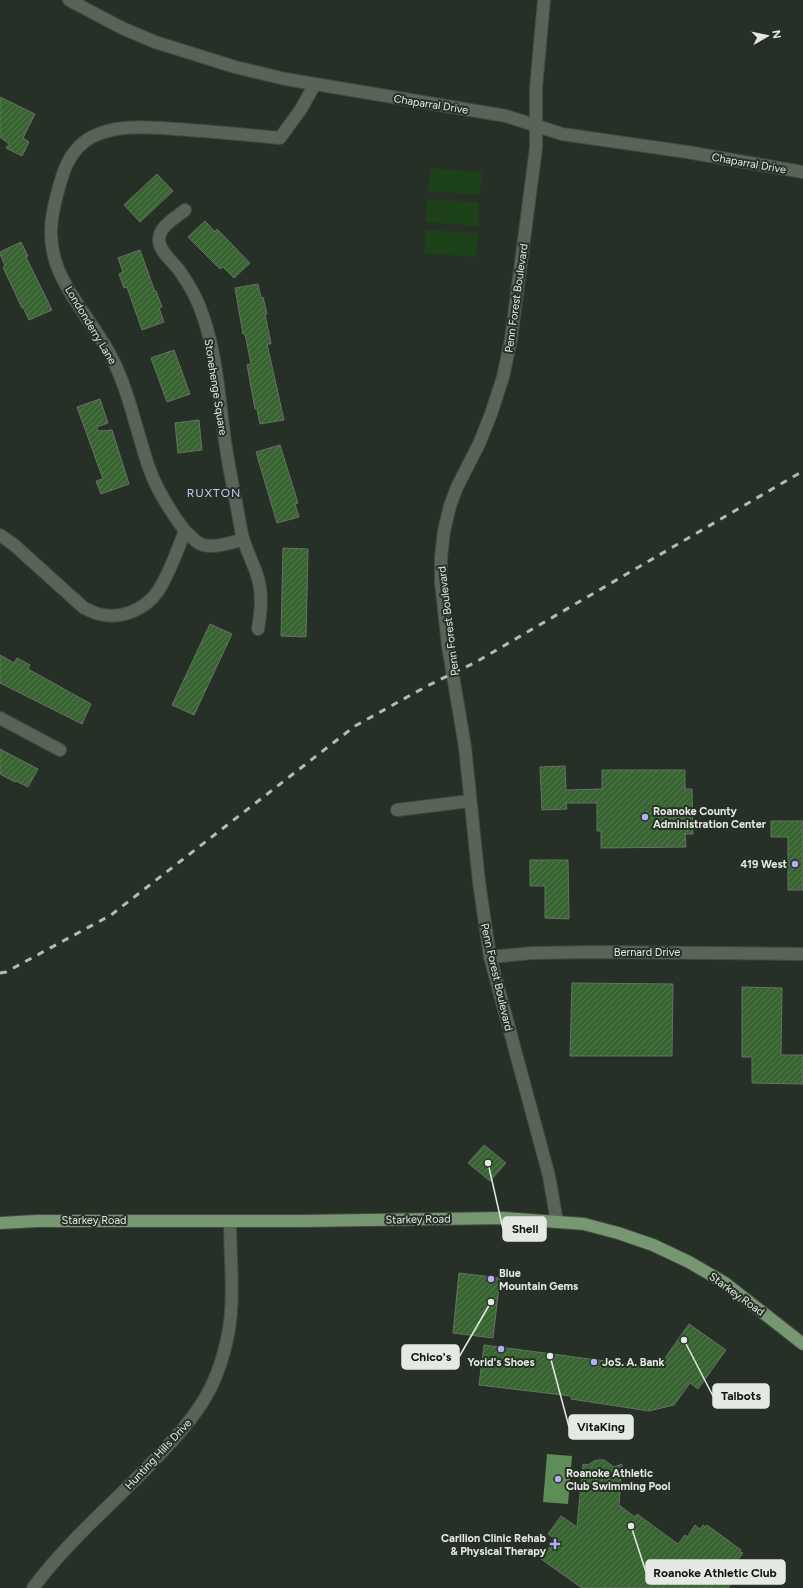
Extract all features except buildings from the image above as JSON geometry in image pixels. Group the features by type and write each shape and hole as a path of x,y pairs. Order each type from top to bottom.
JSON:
{"main road":[{"name":"Starkey Road","path":"0,1223 45,1221 230,1221 504,1218 584,1224 618,1233 653,1245 689,1262 725,1284 803,1344"}],"street":[{"name":"Chaparral Drive","path":"69,0 122,28 155,42 235,67 315,84 506,116 562,134 687,152 803,172"},
{"name":"Penn Forest Boulevard","path":"544,0 536,88 536,148 511,339 503,377 491,414 479,444 457,487 450,506 440,557 441,582 448,646 465,747 479,882 490,957 549,1176 557,1222"},
{"name":"Londonderry Lane","path":"185,531 160,493 152,473 125,388 112,357 95,328 66,285 59,271 53,251 50,232 52,213 64,167 72,154 85,142 97,135 118,129 140,127 233,133 280,138 301,109 315,84"},
{"name":"Stonehenge Square","path":"185,210 162,229 159,235 159,243 163,251 192,289 203,315 213,353 225,442 243,540 258,577 261,594 261,612 258,629"},
{"path":"0,535 13,544 84,608 98,614 110,616 126,614 139,609 150,601 158,591 166,576 185,531 197,542 206,546 214,546 243,540"},
{"path":"0,718 60,750"},
{"path":"396,810 470,801"},
{"name":"Bernard Drive","path":"490,957 533,953 596,952 803,954"},
{"name":"Hunting Hills Drive","path":"33,1588 81,1533 162,1452 192,1418 203,1402 215,1379 224,1354 228,1334 231,1308 230,1221"}],"shaded area":[{"path":"430,168 482,172 480,195 428,191"},
{"path":"427,199 479,202 478,226 426,222"},
{"path":"426,230 478,233 476,257 424,253"},
{"name":"Roanoke Athletic Club Swimming Pool","path":"547,1454 572,1456 568,1504 543,1502"}],"railway":[{"path":"0,973 6,972 111,915 355,726 427,686 476,662 803,471"}],"place":[{"name":"Roanoke County Administration Center","path":"645,817"},
{"name":"419 West","path":"795,864"},
{"name":"Shell","path":"488,1163"},
{"name":"Blue Mountain Gems","path":"491,1279"},
{"name":"Chico's","path":"491,1302"},
{"name":"Talbots","path":"684,1340"},
{"name":"Yorid's Shoes","path":"501,1349"},
{"name":"VitaKing","path":"550,1356"},
{"name":"JoS. A. Bank","path":"594,1362"},
{"name":"Roanoke Athletic Club Swimming Pool","path":"558,1479"},
{"name":"Roanoke Athletic Club","path":"631,1526"},
{"name":"Carilion Clinic Rehab & Physical Therapy","path":"555,1544"}],"district":[{"name":"RUXTON","path":"214,493"}]}
